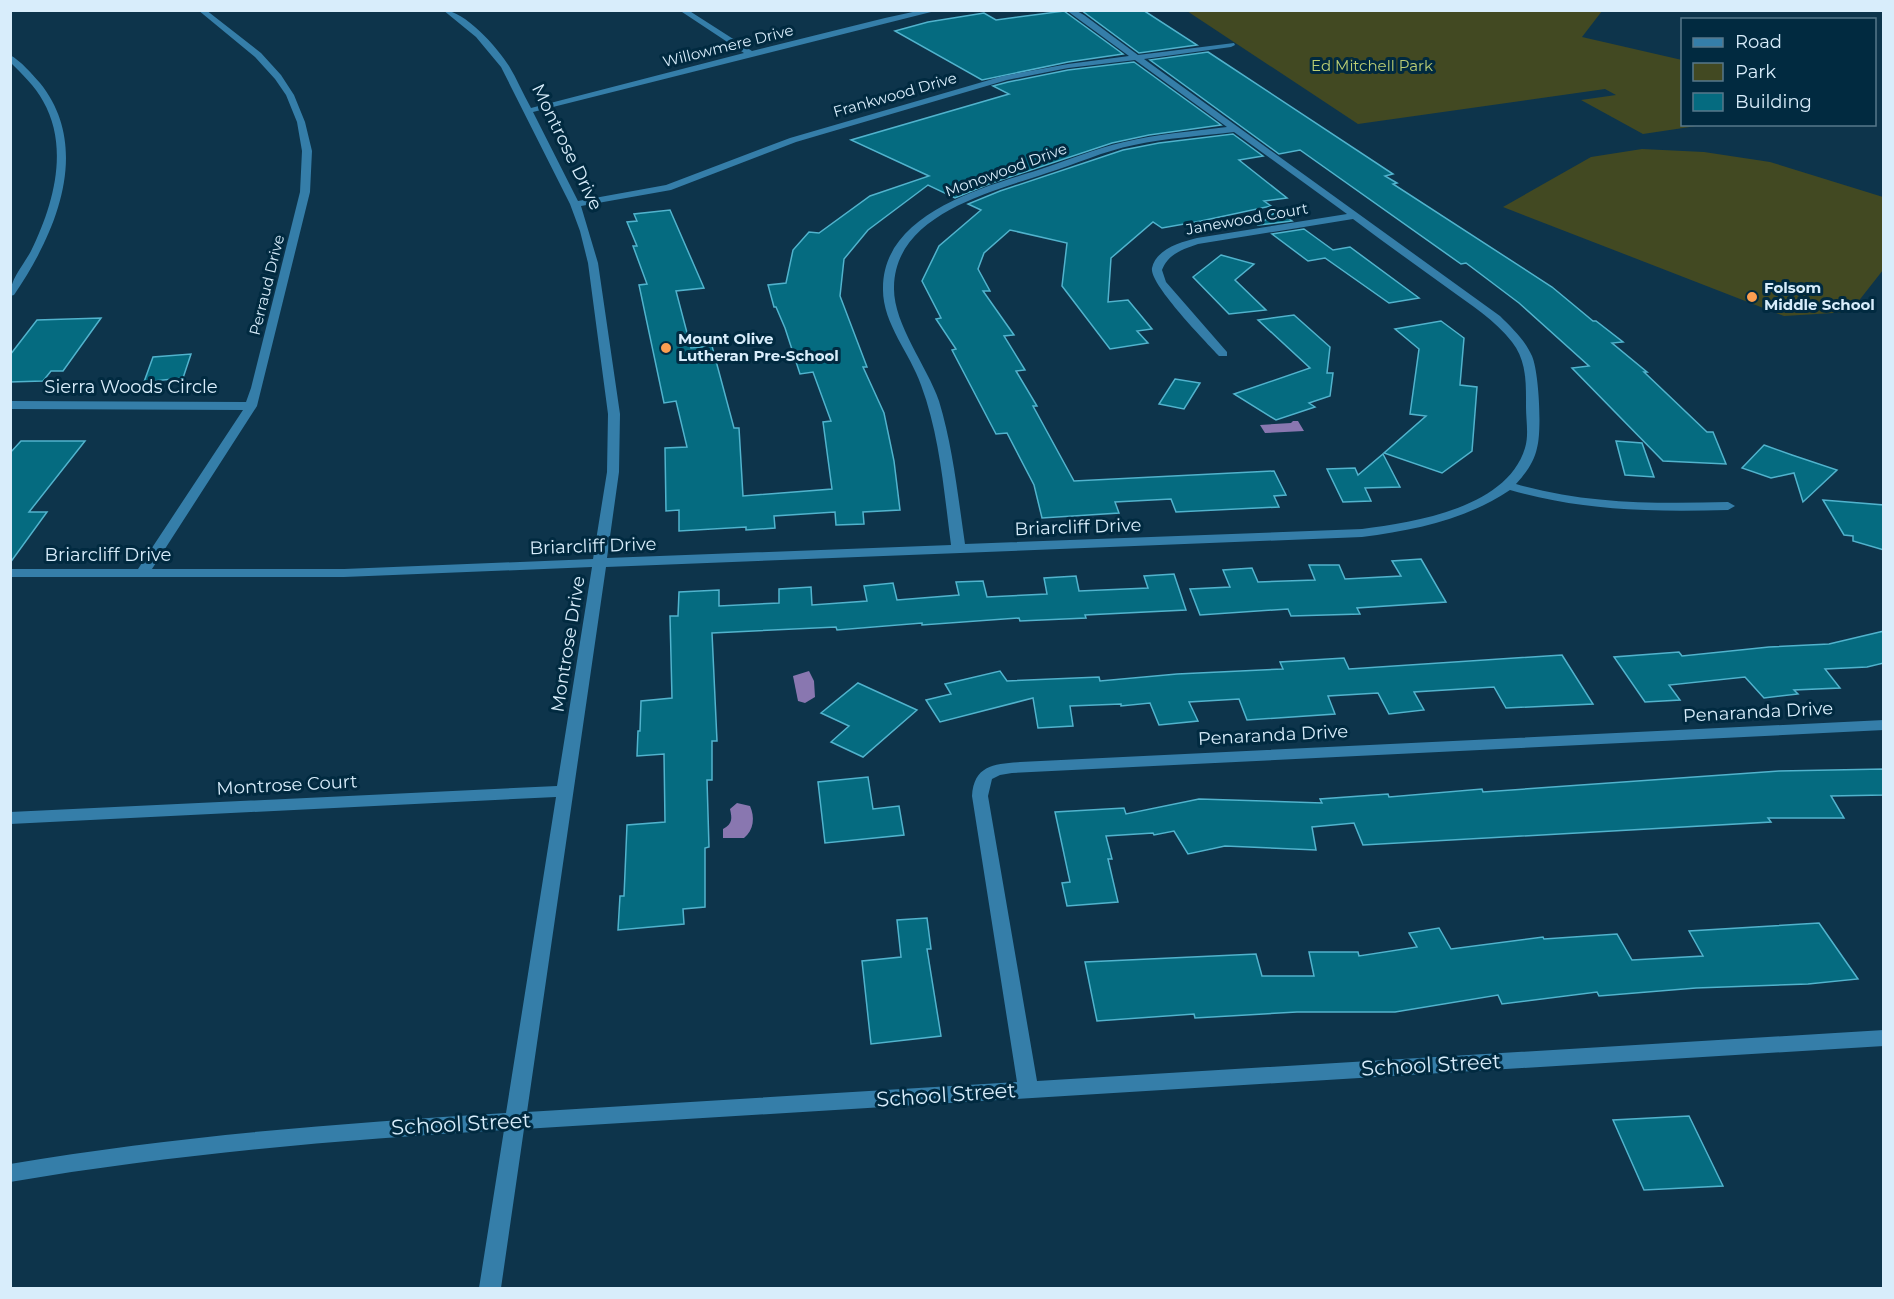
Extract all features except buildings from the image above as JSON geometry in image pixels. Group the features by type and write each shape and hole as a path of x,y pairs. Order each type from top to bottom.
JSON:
{"street":[{"name":"Perraud Drive","path":"142,574 251,405 305,192 307,151 301,122 290,95 278,77 258,55 201,10"},
{"name":"Montrose Drive","path":"446,10 479,35 495,52 575,204 593,263 614,414 613,472 600,564 490,1288"},
{"path":"682,10 750,54"},
{"name":"Willowmere Drive","path":"528,111 905,13 936,10"},
{"path":"1069,10 1137,57"},
{"name":"Frankwood Drive","path":"575,204 668,188 793,140 983,83 1059,67 1231,45"},
{"path":"10,57 43,93 52,108 62,141 62,165 46,230 32,260 10,293"},
{"name":"Briarcliff Drive","path":"10,573 344,573 1374,532 1431,522 1460,512 1484,501 1506,485 1524,464 1531,448 1533,375 1524,350 1512,334 1496,318 1137,57"},
{"name":"Monowood Drive","path":"959,550 939,423 926,384 891,306 888,291 888,277 894,256 902,243 927,220 982,192 1121,146 1235,129"},
{"name":"Janewood Court","path":"1223,354 1161,283 1157,270 1162,258 1176,248 1197,241 1355,216"},
{"name":"Sierra Woods Circle","path":"10,405 251,405"},
{"path":"1506,485 1571,502 1617,507 1728,506"},
{"name":"Penaranda Drive","path":"1028,1090 980,796 982,780 990,772 1020,767 1884,725"},
{"name":"Montrose Court","path":"10,818 565,791"},
{"name":"School Street","path":"10,1173 96,1158 232,1140 1884,1038"}],"green space":[{"name":"Ed Mitchell Park","path":"1187,11 1602,11 1582,37 1681,60 1681,126 1696,126 1643,134 1581,100 1616,95 1605,89 1358,124"},
{"path":"1642,149 1704,152 1770,162 1883,197 1883,270 1850,312 1784,316 1503,207 1591,157"}],"shaded area":[{"path":"1298,421 1304,431 1265,433 1260,425 1291,423"},
{"path":"809,671 814,681 815,697 805,703 798,701 793,676"},
{"path":"737,803 750,806 753,815 752,827 744,838 723,838 723,829 729,825 731,820 730,809"}],"place":[{"name":"Folsom Middle School","path":"1752,297"},
{"name":"Mount Olive Lutheran Pre-School","path":"666,348"}]}
